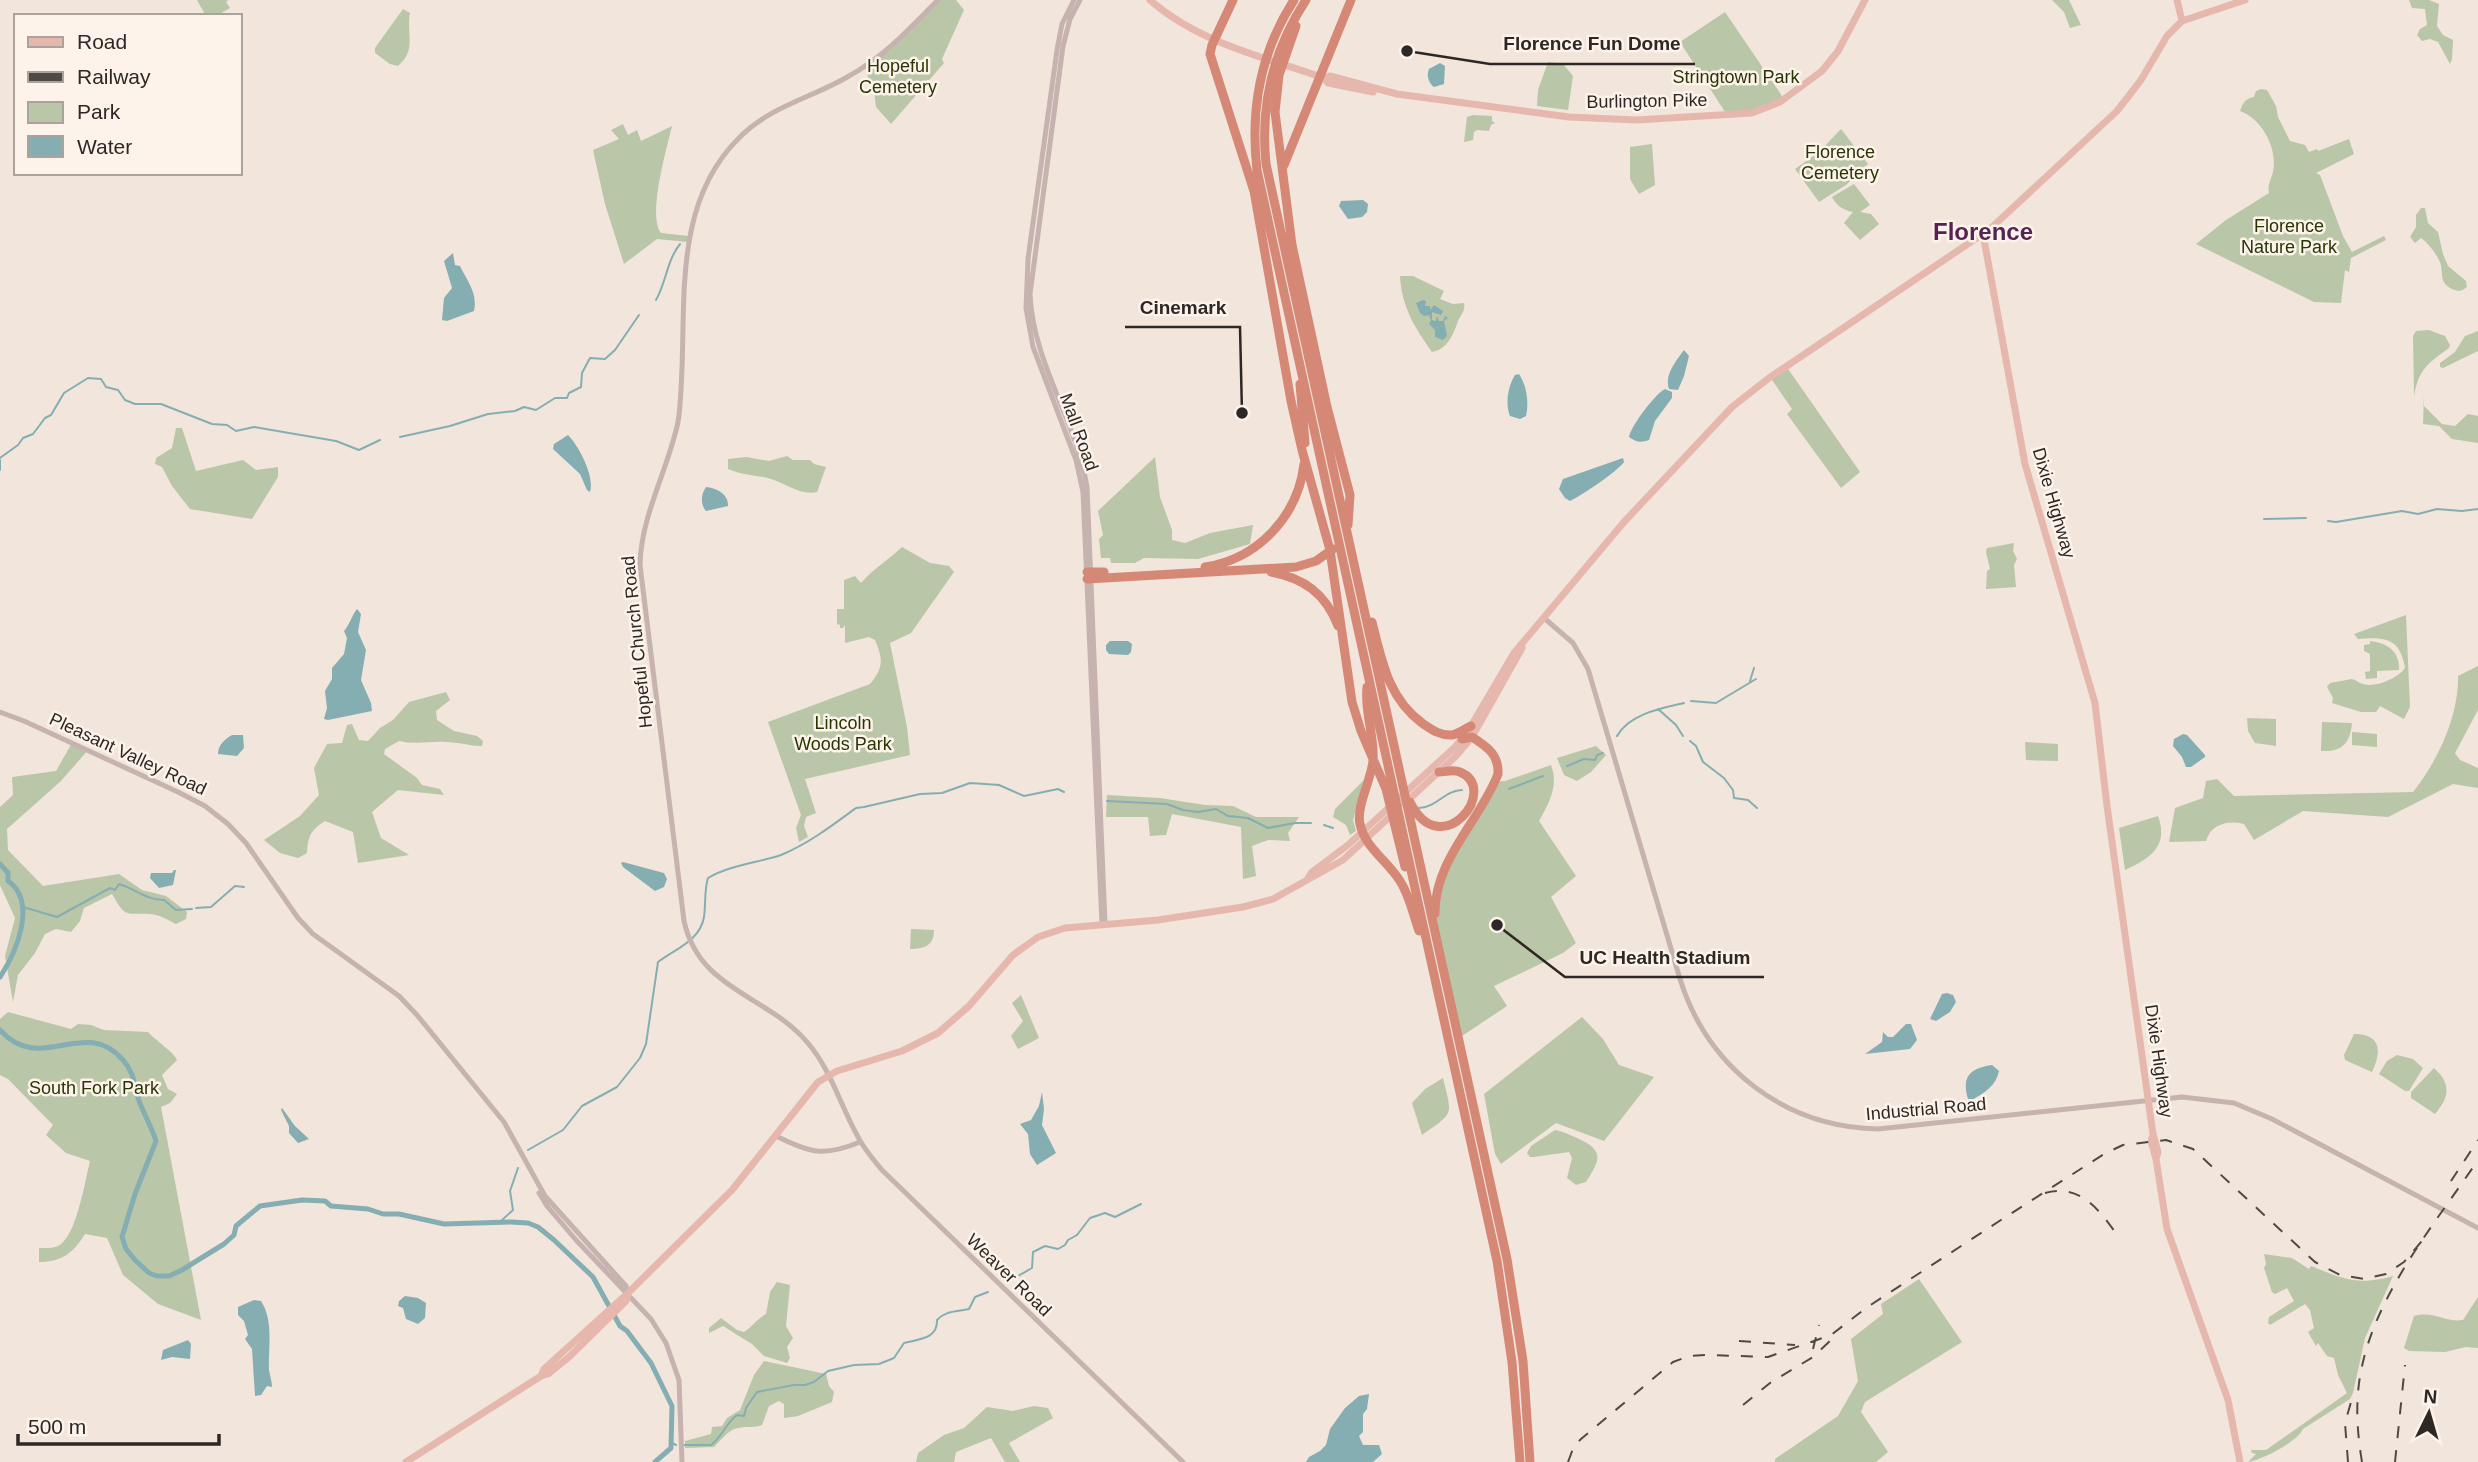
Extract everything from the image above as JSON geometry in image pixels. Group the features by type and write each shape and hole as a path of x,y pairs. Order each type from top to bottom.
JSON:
{"highway":[{"path":"1233,0 1210,54 1252,180 1291,401 1330,550 1348,673"},
{"path":"1294,0 1275,33 1255,108 1254,141 1260,188 1455,1069 1506,1312 1520,1462"},
{"path":"1306,0 1281,44 1266,102 1265,153 1507,1259 1522,1361 1530,1462"},
{"path":"1090,575 1296,566 1315,561 1334,548 1349,521 1350,501 1288,222 1275,112 1276,86 1289,41 1311,0"},
{"path":"1277,215 1282,172 1351,0"},
{"path":"1090,575 1199,568 1230,561 1252,550 1266,538 1282,521 1297,495 1303,474 1305,450 1301,371"},
{"path":"1256,569 1292,577 1311,586 1321,596 1337,625 1359,725 1389,800 1447,1051 1455,1069"},
{"path":"1356,574 1363,586 1387,677 1401,703 1416,718 1442,734 1457,734 1471,726"},
{"path":"1368,678 1366,696 1373,748 1360,815 1364,836 1401,882 1419,931"},
{"path":"1435,933 1435,901 1441,875 1498,774 1498,762 1492,752 1467,738"},
{"path":"1405,794 1416,814 1427,823 1445,826 1459,821 1469,810 1473,800 1471,783 1460,772 1439,772"}],"main road":[{"name":"Hopeful Church Road","path":"828,1077 815,1053 792,1028 712,972 688,936 640,565 644,527 678,417 687,255 693,215 714,168 748,129 781,107 865,67 890,47 938,0"},
{"name":"Mall Road","path":"1074,0 1066,13 1059,37 1025,295 1033,347 1079,469 1090,575"},
{"name":"Mall Road","path":"1080,0 1067,26 1063,46 1030,294 1032,320 1039,348 1083,465 1087,487 1104,924"},
{"name":"Burlington Pike","path":"1150,0 1214,41 1322,77 1328,83 1343,87 1532,113 1615,120 1752,113 1780,102 1822,71 1838,51 1865,0"},
{"name":"Burlington Pike","path":"1157,0 1167,11"},
{"path":"2177,0 2182,21"},
{"path":"406,1462 548,1374 572,1354 628,1293 732,1190 817,1086 842,1070 902,1051 939,1033 969,1006 1013,954 1034,939 1061,929 1157,920 1253,905 1273,899 1308,878 1311,872 1364,836 1467,738 1503,668 1632,513 1732,407 1769,378 1983,234 2117,111 2138,84 2163,42 2182,21 2245,0"},
{"name":"Dixie Highway","path":"1983,234 2025,464 2095,703 2106,806 2167,1228 2228,1400 2240,1462"},
{"name":"Industrial Road","path":"1544,618 1573,643 1588,669 1679,977 1693,1013 1712,1046 1750,1086 1782,1106 1805,1116 1845,1127 1866,1129 1898,1128 2148,1100 2202,1097 2247,1108 2478,1228"},
{"path":"1417,787 1439,772 1467,738 1523,644"},
{"name":"Pleasant Valley Road","path":"0,712 205,806 246,843 298,918 313,934 399,996 417,1015 504,1122 534,1179 551,1203 626,1286 628,1293 656,1325 668,1348 678,1380 682,1462"},
{"name":"Weaver Road","path":"828,1077 860,1142 899,1188 1183,1462"},
{"path":"776,1136 820,1153 837,1151 860,1142"},
{"path":"541,1376 544,1369 609,1314"},
{"path":"586,1341 593,1331 593,1326"},
{"path":"572,1354 574,1343"}],"green space":[{"path":"197,0 228,0 226,2 230,8 220,14 205,14"},
{"name":"Hopeful Cemetery","path":"938,0 956,0 964,10 942,59 944,63 891,124 876,107 873,84 867,84 865,67"},
{"path":"2052,0 2069,0 2081,25 2070,28 2064,12"},
{"path":"2409,0 2429,0 2439,4 2437,26 2443,35 2453,40 2450,64 2438,42 2430,39 2422,41 2417,35 2420,29 2427,25 2425,9 2412,8"},
{"path":"403,9 410,13 410,42 404,60 398,66 390,64 375,53 375,48"},
{"name":"Stringtown Park","path":"1725,12 1784,99 1771,107 1727,115 1680,42"},
{"path":"1548,62 1563,64 1573,76 1568,110 1537,106 1538,90"},
{"name":"Florence Nature Park","path":"2267,90 2276,106 2278,117 2290,141 2305,145 2309,152 2349,139 2354,154 2316,173 2320,175 2343,236 2352,252 2384,236 2386,240 2351,258 2349,272 2345,270 2341,303 2314,302 2196,244 2226,220 2269,193 2274,163 2271,144 2261,127 2240,111 2245,101 2254,97 2256,91"},
{"path":"1492,116 1495,123 1489,131 1477,130 1473,140 1464,142 1467,117"},
{"path":"623,124 628,135 637,130 641,141 672,126 659,181 657,224 661,233 689,236 688,242 657,239 624,264 605,204 593,150 619,139 611,130"},
{"name":"Florence Cemetery","path":"1841,129 1868,164 1846,185 1819,202 1795,169 1819,152"},
{"path":"1652,144 1655,185 1639,194 1630,179 1630,147"},
{"path":"1854,184 1870,205 1860,212 1871,214 1879,224 1860,240 1844,223 1853,212 1841,207 1832,197"},
{"path":"2421,208 2425,208 2428,223 2438,232 2448,266 2466,281 2467,287 2460,291 2444,283 2441,264 2426,242 2421,238 2415,243 2410,237 2416,227 2416,215"},
{"path":"1400,276 1413,276 1444,291 1440,299 1453,304 1464,303 1453,333 1442,348 1432,352 1414,325 1403,298"},
{"path":"2429,330 2445,336 2450,345 2425,368 2418,379 2414,396 2413,336 2416,331"},
{"path":"2478,331 2478,351 2440,367 2440,363 2455,352 2465,336"},
{"path":"1786,366 1860,472 1841,488 1787,414 1792,409 1770,377"},
{"path":"2424,395 2424,406 2442,424 2455,426 2468,414 2478,416 2478,443 2452,439 2439,426 2423,424"},
{"path":"176,428 182,428 196,471 243,460 256,470 278,467 278,477 252,519 190,509 172,486 162,467 155,464 156,458 172,448"},
{"path":"787,456 793,460 810,460 826,467 817,492 804,492 768,478 728,469 728,459 746,457 769,461"},
{"path":"1155,457 1160,497 1172,530 1172,540 1185,543 1210,533 1253,525 1250,544 1198,559 1144,558 1135,563 1111,563 1110,558 1101,558 1099,539 1103,535 1098,511"},
{"path":"2014,543 2013,551 2017,559 2014,565 2016,587 1986,589 1987,571 1990,569 1987,548"},
{"name":"Lincoln Woods Park","path":"902,547 930,563 949,566 954,572 911,633 890,643 910,755 805,779 816,813 806,817 804,826 808,837 799,842 796,828 801,815 768,722 870,684 881,663 875,640 869,637 845,643 845,625 840,628 837,624 837,609 844,609 844,580 855,576 861,583"},
{"path":"2406,615 2410,707 2404,719 2380,706 2376,712 2361,712 2332,703 2333,698 2327,687 2330,683 2352,679 2374,685 2392,679 2402,672 2405,668 2403,658 2395,645 2384,639 2358,639 2354,634"},
{"path":"2370,641 2382,644 2395,653 2399,670 2377,671 2377,678 2366,679 2365,672 2370,671 2370,654 2364,651 2364,645 2370,644"},
{"path":"2478,666 2478,710 2455,753 2460,760 2478,768 2478,788 2453,784 2388,817 2303,811 2254,840 2244,824 2232,823 2216,827 2206,841 2169,842 2175,808 2203,798 2206,781 2217,779 2234,796 2413,792 2431,766 2451,722 2458,676"},
{"path":"446,692 450,700 436,711 437,720 454,731 477,736 483,741 482,746 399,741 385,749 384,754 417,778 422,785 440,789 444,795 398,790 372,812 381,838 409,855 358,863 353,832 325,821 311,834 307,853 298,858 280,853 264,840 300,816 319,795 314,768 327,744 342,743 347,725 352,724 359,740 368,741 409,702"},
{"path":"2247,718 2276,719 2276,746 2255,743 2248,731"},
{"path":"2322,722 2352,723 2344,745 2334,750 2321,751"},
{"path":"2352,732 2377,734 2377,747 2352,745"},
{"path":"2025,742 2058,744 2058,761 2026,760"},
{"path":"72,743 88,750 61,781 7,829 8,850 43,886 119,874 142,890 166,896 187,912 186,919 176,924 156,915 126,913 112,894 84,908 80,921 71,932 56,929 45,934 18,975 13,1002 5,956 15,918 0,885 0,807 13,795 12,777 56,771"},
{"path":"1596,746 1606,755 1591,772 1577,781 1564,775 1557,758"},
{"path":"1551,765 1553,787 1539,821 1576,876 1551,897 1576,943 1563,953 1494,986 1507,1006 1459,1038 1435,933 1438,885 1494,782 1505,781"},
{"path":"1364,780 1353,820 1356,831 1350,835 1346,825 1333,817 1335,809"},
{"path":"1107,795 1233,806 1256,817 1299,817 1288,833 1290,841 1268,840 1252,846 1256,876 1243,879 1241,827 1172,814 1166,835 1150,836 1148,817 1106,817"},
{"path":"2158,816 2161,836 2155,850 2125,870 2119,828"},
{"path":"911,929 934,930 934,935 924,947 910,949"},
{"path":"1021,995 1039,1038 1018,1049 1011,1036 1023,1021 1012,1003"},
{"name":"South Fork Park","path":"8,1012 71,1029 78,1024 104,1030 148,1032 177,1060 162,1075 168,1089 177,1094 170,1103 161,1107 201,1320 158,1304 123,1275 107,1238 85,1234 66,1255 39,1262 39,1248 60,1245 71,1230 80,1206 90,1161 66,1153 46,1135 53,1125 8,1079 0,1075 0,1019"},
{"path":"1582,1017 1603,1039 1619,1065 1654,1077 1604,1141 1556,1123 1501,1164 1495,1154 1484,1094"},
{"path":"2354,1034 2370,1037 2377,1045 2377,1057 2372,1072 2345,1060 2344,1055"},
{"path":"2397,1055 2413,1059 2423,1068 2409,1091 2379,1074 2387,1061"},
{"path":"2434,1068 2446,1085 2446,1097 2435,1114 2411,1098 2411,1092"},
{"path":"1443,1078 1448,1112 1446,1117 1422,1135 1412,1103 1425,1089"},
{"path":"1555,1130 1586,1142 1596,1151 1597,1161 1586,1182 1576,1185 1567,1178 1572,1158 1569,1152 1534,1157 1527,1153 1531,1146"},
{"path":"2264,1254 2292,1258 2309,1269 2311,1266 2351,1280 2393,1276 2365,1338 2350,1399 2303,1429 2287,1444 2248,1462 2256,1454 2251,1450 2266,1450 2347,1393 2338,1375 2334,1358 2327,1356 2318,1343 2316,1346 2308,1332 2314,1328 2310,1310 2305,1304 2270,1325 2268,1323 2269,1317 2294,1301 2287,1288 2275,1294 2272,1292 2264,1268"},
{"path":"1919,1279 1962,1342 1865,1402 1861,1412 1888,1452 1876,1462 1775,1462 1775,1459 1838,1416 1858,1381 1851,1339 1883,1314 1881,1304"},
{"path":"777,1282 790,1285 786,1326 793,1338 787,1347 790,1358 787,1363 764,1356 752,1344 723,1326 709,1333 709,1328 721,1318 737,1330 747,1330 766,1314 770,1292"},
{"path":"2478,1297 2478,1348 2466,1347 2445,1352 2409,1351 2404,1348 2414,1316 2428,1315 2463,1320"},
{"path":"764,1361 826,1374 829,1386 834,1392 832,1402 798,1416 784,1418 784,1404 779,1401 769,1406 762,1425 734,1429 714,1447 685,1448 685,1441 711,1434 712,1427 722,1426 727,1418 740,1410 754,1375"},
{"path":"1034,1406 1048,1408 1053,1418 1009,1443 1020,1462 1005,1462 991,1438 956,1452 954,1462 916,1462 918,1453 944,1435 964,1428 987,1407 1013,1411"}],"water":[{"path":"1440,63 1445,66 1444,84 1434,87 1428,79 1428,72"},
{"path":"1363,200 1368,204 1367,212 1362,217 1348,219 1339,206 1341,201"},
{"path":"453,253 455,265 460,266 471,287 475,305 474,311 447,321 442,320 444,298 452,288 444,261"},
{"path":"1426,301 1425,306 1430,306 1430,310 1434,305 1443,311 1441,315 1432,312 1432,320 1436,321 1437,316 1439,321 1443,321 1445,316 1448,318 1444,321 1447,336 1443,340 1435,337 1435,330 1429,324 1429,315 1420,313 1416,303"},
{"path":"1684,350 1689,356 1684,376 1678,390 1669,389 1669,373"},
{"path":"1519,374 1526,389 1527,400 1526,416 1520,419 1510,416 1508,411 1509,390 1515,375"},
{"path":"1665,389 1672,392 1672,398 1655,421 1649,440 1638,442 1629,437 1644,411"},
{"path":"568,435 585,462 590,478 590,492 580,474 553,449 554,444"},
{"path":"1623,458 1624,462 1615,471 1570,501 1559,489 1563,479"},
{"path":"706,487 721,492 728,506 706,511 702,499"},
{"path":"357,609 361,614 358,632 366,650 361,680 372,711 324,719 327,708 325,691 332,679 332,668 344,654 347,638 344,631"},
{"path":"1110,641 1128,641 1132,644 1131,652 1128,655 1109,654 1106,645"},
{"path":"2183,734 2205,755 2191,767 2186,767 2173,746 2174,739"},
{"path":"232,735 243,735 244,748 237,756 218,754 222,743"},
{"path":"623,862 664,873 667,879 664,887 655,891 623,867"},
{"path":"174,870 173,885 159,888 150,878 151,873 172,873"},
{"path":"1942,994 1953,995 1956,1002 1950,1012 1936,1021 1930,1019"},
{"path":"1906,1024 1911,1024 1917,1040 1910,1049 1865,1054 1882,1042 1883,1032 1888,1037 1893,1037"},
{"path":"1992,1065 1999,1071 1995,1081 1981,1095 1972,1100 1968,1099 1966,1084 1969,1074 1978,1068"},
{"path":"1042,1092 1042,1125 1056,1153 1037,1165 1030,1154 1028,1134 1020,1124 1031,1120 1039,1106"},
{"path":"282,1108 309,1139 298,1143 289,1133"},
{"path":"405,1296 418,1298 426,1303 425,1318 418,1324 406,1319 403,1308 398,1306"},
{"path":"254,1300 261,1301 268,1317 272,1387 267,1386 261,1395 255,1396 252,1349 245,1339 248,1335 244,1321 238,1315 238,1307"},
{"path":"188,1340 191,1344 190,1359 172,1357 161,1360 163,1350"},
{"path":"1369,1394 1367,1409 1363,1414 1363,1432 1359,1436 1363,1445 1379,1445 1382,1454 1373,1462 1306,1462 1326,1445 1330,1429 1345,1408 1359,1396"}],"waterway":[{"path":"656,300 672,257 680,244"},
{"path":"400,437 488,414 515,411 524,407 536,410 555,398 567,398 569,393 581,387 582,373 590,358 605,359 615,350 639,315"},
{"path":"0,458 23,438 33,434 45,418 51,415 64,393 88,378 101,379 106,387 118,390 125,400 135,404 161,404 212,424 227,425 236,431 254,427 336,441 359,450 380,440"},
{"path":"0,460 0,470"},
{"path":"2328,521 2402,511 2418,514 2437,509 2478,509"},
{"path":"2264,519 2306,518"},
{"path":"1750,681 1754,668"},
{"path":"1691,701 1716,703 1756,679"},
{"path":"1617,736 1622,728 1638,717 1684,703"},
{"path":"1658,709 1676,725 1683,736"},
{"path":"1690,741 1696,746 1703,762 1724,778 1733,790 1734,798 1748,800 1757,808"},
{"path":"1567,766 1584,759 1595,760 1597,755 1603,753"},
{"path":"1509,789 1543,776"},
{"path":"528,1150 563,1130 582,1106 617,1087 640,1058 646,1044 658,962 686,944 698,932 704,917 708,878 725,870 791,851 856,808 920,794 942,793 970,783 999,785 1024,796 1058,789 1064,792"},
{"path":"1419,808 1462,790"},
{"path":"1107,801 1167,804 1198,812 1216,809 1228,816 1248,818 1268,828 1311,823"},
{"path":"1324,825 1333,828"},
{"path":"0,864 8,873 8,881 17,890 22,901 23,914 17,942 0,977"},
{"path":"23,907 57,917 110,888 115,890 119,884 152,898 164,900 176,910 192,909"},
{"path":"196,908 211,907 235,886 244,887"},
{"path":"0,1030 15,1043 31,1048 93,1043 108,1048 126,1064 156,1141 135,1194 122,1237 126,1249 135,1260 149,1273 157,1276 169,1276 182,1270 224,1244 234,1235 236,1226 260,1206 302,1200 325,1201 331,1206 368,1209 444,1224 511,1222 528,1223 538,1227 593,1277 620,1326 627,1331 651,1363 672,1406 671,1448 655,1462"},
{"path":"501,1221 513,1210 510,1191 518,1168"},
{"path":"1011,1280 1032,1268 1033,1252 1045,1246 1058,1249 1065,1245 1090,1218 1105,1213 1115,1217 1141,1204"},
{"path":"684,1445 711,1445 733,1418 737,1415 744,1416 757,1392 805,1385 814,1382 828,1371 854,1365 879,1364 894,1358 904,1343 931,1335 940,1317 969,1309 975,1297 988,1292"},
{"path":"672,1443 676,1445"}],"railway":[{"path":"1568,1462 1574,1446 1581,1439 1673,1362 1689,1356 1707,1355 1768,1357 1831,1335 1866,1308 2004,1218 2104,1154 2123,1145 2166,1140 2193,1149 2315,1262 2340,1275 2364,1279 2386,1274 2404,1262 2422,1241"},
{"path":"2451,1181 2478,1140"},
{"path":"2362,1462 2357,1405 2361,1371 2369,1342 2393,1287 2409,1260 2478,1160"},
{"path":"2045,1193 2068,1192 2086,1200 2115,1232"},
{"path":"1813,1349 1819,1325"},
{"path":"1743,1405 1770,1383 1813,1357 1833,1338"},
{"path":"1739,1341 1795,1345"},
{"path":"2395,1462 2405,1365"},
{"path":"2348,1462 2345,1423 2353,1395"}],"place":[{"name":"Florence Fun Dome","path":"1407,51"},
{"name":"Cinemark","path":"1242,413"},
{"name":"UC Health Stadium","path":"1497,925"}],"district":[{"name":"Florence","path":"1983,231"}]}
